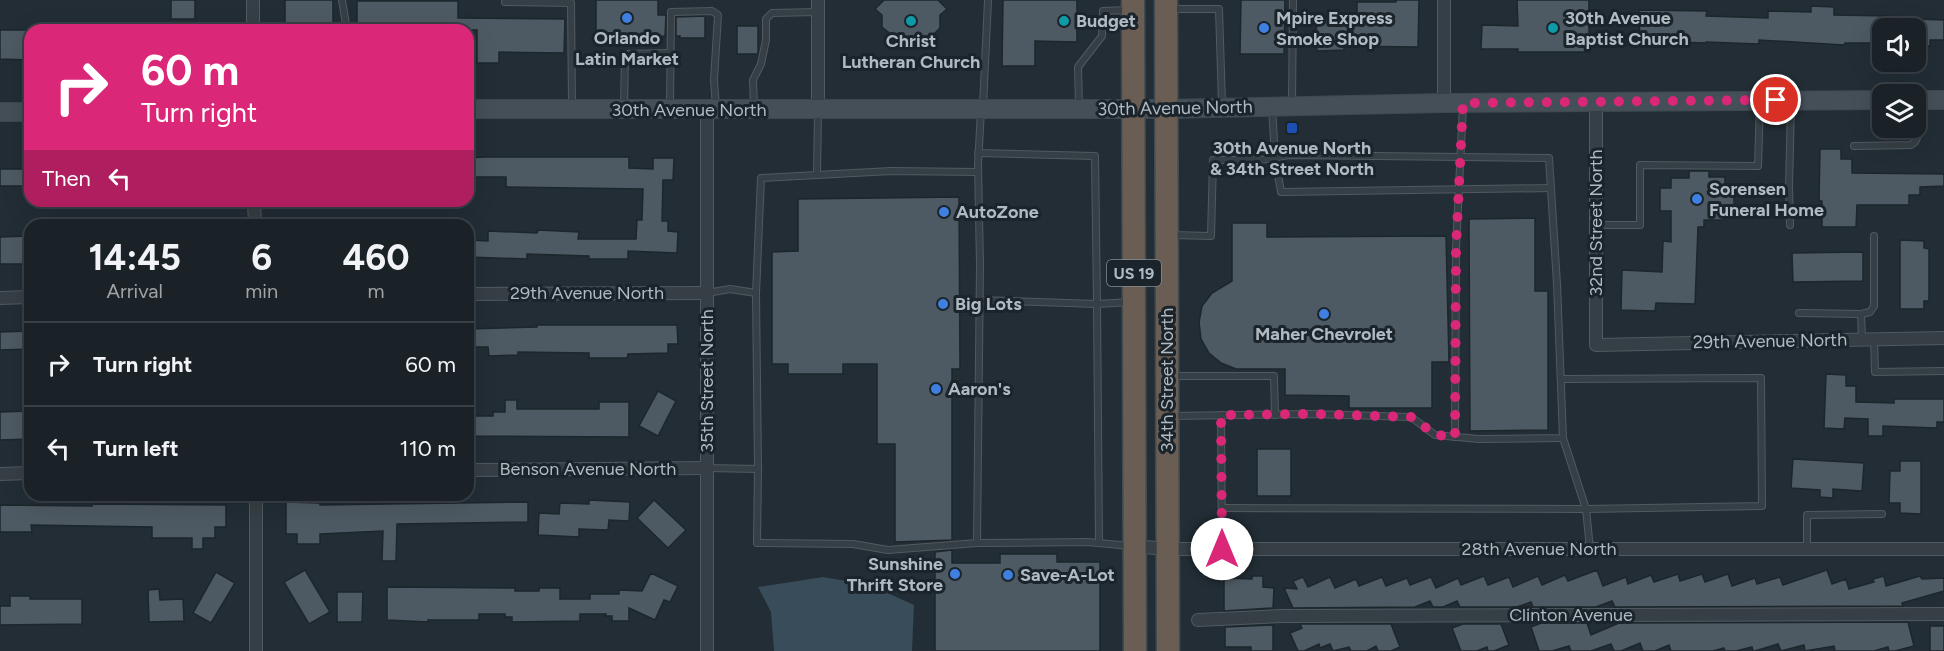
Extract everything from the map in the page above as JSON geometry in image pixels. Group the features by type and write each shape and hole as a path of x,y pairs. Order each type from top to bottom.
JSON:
{"highway":[{"name":"34th Street North","path":"1133,5 1135,651"},
{"name":"34th Street North","path":"1166,5 1168,651"}],"street":[{"path":"253,0 253,24"},
{"path":"1444,0 1444,103"},
{"path":"818,6 818,108"},
{"name":"30th Avenue North","path":"474,110 1166,109 1444,103 1872,100"},
{"path":"1926,100 1944,100"},
{"name":"32nd Street North","path":"1596,102 1596,345"},
{"name":"35th Street North","path":"707,651 707,293 711,110"},
{"path":"0,112 24,112"},
{"name":"29th Avenue North","path":"474,294 707,293"},
{"path":"0,298 24,297"},
{"name":"29th Avenue North","path":"1596,345 1944,338"},
{"name":"Benson Avenue North","path":"474,470 707,468"},
{"path":"0,474 24,473"},
{"path":"256,501 256,651"},
{"name":"28th Avenue North","path":"1134,546 1167,549 1944,549"},
{"name":"Clinton Avenue","path":"1198,620 1283,616 1944,614"}],"lane":[{"path":"342,0 346,24"},
{"path":"977,543 980,300 978,153 988,0"},
{"path":"1292,106 1293,0"},
{"path":"505,2 571,3 572,110"},
{"path":"1080,109 1078,67 1102,36 1103,11 1133,5"},
{"path":"1166,5 1219,9 1222,108"},
{"path":"754,110 753,80 761,64 766,40 766,19 772,14 818,6"},
{"path":"670,110 671,12 712,11 718,15 711,110"},
{"path":"624,110 626,54 670,53"},
{"path":"1790,225 1791,100"},
{"path":"1596,225 1640,225 1640,165 1758,166 1760,101"},
{"path":"1455,437 1456,248 1463,103"},
{"path":"1272,107 1275,158 1281,192 1551,188"},
{"path":"817,175 818,108"},
{"path":"1854,146 1911,145 1916,142 1917,138"},
{"path":"978,153 1095,156 1099,543"},
{"path":"1167,235 1211,236 1213,160 1261,160 1289,155 1549,158 1563,438 1586,509 1590,549"},
{"path":"978,172 891,171 761,178 756,293 757,543 853,544 888,550 977,543 1099,543 1134,546"},
{"path":"1799,314 1870,312 1875,306 1874,236"},
{"path":"707,293 730,290 756,293"},
{"path":"980,300 1097,304 1134,302"},
{"path":"1861,314 1875,372 1944,371"},
{"path":"1167,376 1274,376 1275,415"},
{"path":"1222,508 1762,507 1761,378 1561,379"},
{"path":"1221,415 1222,549"},
{"path":"1167,416 1411,417 1436,435 1479,439 1563,438"},
{"path":"707,468 758,470"},
{"path":"1807,549 1807,514 1882,514"}],"water":[{"path":"823,577 870,585 914,605 912,651 774,651 771,612 758,587"}],"building":[{"path":"171,0 195,0 195,19 171,19"},
{"path":"285,0 333,0 333,24 285,24"},
{"name":"Orlando Latin Market","path":"596,0 658,0 658,15 666,15 665,36 596,37"},
{"name":"Christ Lutheran Church","path":"884,0 938,0 947,9 940,15 940,28 929,39 919,39 915,43 902,43 882,27 882,15 875,9"},
{"path":"1003,0 1077,0 1077,42 1035,41 1035,66 1002,66"},
{"path":"1241,0 1285,0 1284,54 1240,54"},
{"path":"1396,0 1419,0 1418,47 1344,46 1344,50 1317,51 1316,18 1357,16 1357,2 1396,2"},
{"name":"30th Avenue Baptist Church","path":"1517,0 1589,0 1589,52 1518,52 1518,49 1481,49 1482,25 1518,26"},
{"path":"357,1 458,1 458,18 565,19 564,53 499,52 499,63 477,63 477,30 474,30 474,24 357,24"},
{"path":"1811,6 1834,7 1834,15 1889,16 1889,18 1872,18 1872,43 1845,43 1844,45 1759,40 1759,44 1676,42 1677,45 1640,45 1639,10 1707,11 1706,16 1768,18 1768,11 1811,12"},
{"path":"705,16 705,38 676,36 676,17"},
{"path":"1926,19 1944,20 1944,40 1930,40 1930,46 1926,46"},
{"path":"737,26 758,26 758,54 737,54"},
{"path":"0,30 24,30 24,60 0,59"},
{"path":"1820,149 1841,149 1841,159 1852,159 1852,173 1944,174 1944,186 1920,187 1920,195 1909,195 1909,205 1857,205 1856,227 1822,227 1822,201 1819,201"},
{"path":"629,157 629,168 653,169 653,158 674,158 673,180 663,180 662,221 668,221 668,231 678,232 677,253 628,251 628,259 589,259 589,256 527,254 527,259 474,257 474,240 488,241 488,231 579,232 578,239 636,239 637,220 642,220 643,189 506,187 506,177 474,177 474,158"},
{"path":"0,169 24,169 24,186 0,186"},
{"path":"1689,171 1709,171 1709,177 1725,177 1725,188 1734,188 1734,211 1725,211 1725,220 1704,220 1704,227 1698,227 1695,304 1656,303 1655,311 1621,310 1622,270 1662,272 1663,241 1671,242 1671,211 1660,211 1660,188 1671,188 1671,178 1689,178"},
{"path":"959,197 960,369 952,369 952,540 895,542 895,444 877,444 877,364 843,364 843,374 788,374 788,364 772,364 772,252 798,251 798,199"},
{"path":"1535,218 1535,291 1548,291 1548,430 1470,431 1469,219"},
{"name":"Maher Chevrolet","path":"1232,223 1267,223 1267,237 1446,236 1449,362 1432,362 1432,408 1349,408 1349,396 1285,395 1285,369 1236,369 1221,363 1209,353 1201,339 1199,322 1202,306 1212,293 1232,281"},
{"path":"24,236 24,264 0,264 0,237"},
{"path":"1900,240 1924,241 1924,248 1929,249 1929,301 1924,301 1924,309 1900,309"},
{"path":"1863,252 1863,281 1793,282 1792,253"},
{"path":"537,325 677,325 678,344 668,344 668,353 628,354 627,358 589,358 589,353 518,352 518,355 489,356 488,347 474,347 474,329 537,327"},
{"path":"24,331 24,349 0,350 0,332"},
{"path":"1826,374 1846,375 1846,386 1856,386 1856,402 1894,403 1894,399 1944,399 1944,422 1937,422 1937,428 1883,426 1883,436 1868,436 1868,419 1845,418 1844,429 1824,428"},
{"path":"658,391 676,401 658,436 639,426"},
{"path":"505,400 517,400 517,409 599,409 599,402 629,402 629,437 474,436 474,416 493,416 493,412 505,412"},
{"path":"24,411 24,439 0,440 0,412"},
{"path":"1257,449 1291,449 1291,496 1257,496"},
{"path":"1793,459 1864,463 1862,491 1833,489 1833,498 1820,497 1820,490 1791,488"},
{"path":"1900,461 1921,461 1921,514 1900,513 1900,503 1889,503 1890,471 1900,471"},
{"path":"589,500 630,502 629,521 609,520 608,530 579,529 579,537 538,535 539,513 559,514 560,503 589,504"},
{"path":"654,500 686,530 668,548 637,518"},
{"path":"286,502 320,503 320,505 528,502 528,522 397,524 396,561 382,561 383,531 320,534 320,544 297,544 297,534 286,534"},
{"path":"92,504 226,505 226,527 215,527 215,538 203,538 203,549 192,549 192,538 152,538 152,527 31,525 32,532 0,532 0,505 92,506"},
{"path":"952,550 952,563 1000,563 1000,554 1057,554 1057,562 1100,562 1100,651 935,651 935,552"},
{"path":"305,570 330,612 309,624 284,582"},
{"path":"1597,570 1603,586 1626,577 1628,584 1651,575 1654,582 1678,574 1680,581 1702,574 1705,582 1728,574 1732,586 1755,578 1757,584 1780,577 1783,585 1827,570 1832,584 1846,579 1849,589 1874,582 1873,579 1884,576 1886,586 1920,576 1922,579 1944,578 1944,591 1902,603 1903,606 1615,607 1612,601 1596,607 1533,607 1531,602 1517,607 1460,607 1457,601 1443,607 1433,607 1430,601 1415,607 1293,608 1284,588 1297,589 1293,581 1303,577 1308,587 1330,577 1335,588 1356,579 1359,586 1382,577 1386,586 1407,578 1410,585 1431,577 1436,588 1458,578 1461,585 1484,576 1488,585 1509,577 1513,587 1538,576 1542,585 1565,575 1568,581"},
{"path":"216,572 235,583 211,623 193,613"},
{"path":"651,573 678,586 670,602 664,600 655,620 629,608 629,621 612,621 612,616 605,616 606,614 580,614 580,621 512,622 512,617 505,617 505,614 479,614 479,620 428,620 428,622 387,620 387,587 515,588 515,591 560,588 560,599 590,599 590,594 619,594 619,590 642,591"},
{"path":"1252,576 1263,576 1263,587 1274,588 1273,608 1224,611 1224,578 1252,579"},
{"path":"159,589 160,600 183,599 184,621 149,622 148,590"},
{"path":"337,592 363,592 362,622 337,622"},
{"path":"10,596 30,596 30,599 82,599 82,624 0,625 0,606 10,606"},
{"path":"1908,622 1914,646 1895,651 1889,651 1888,647 1874,651 1835,651 1834,646 1805,651 1804,645 1781,651 1778,644 1755,651 1752,647 1736,651 1725,651 1724,648 1713,651 1671,651 1669,645 1655,651 1643,651 1640,643 1621,651 1614,651 1611,644 1591,651 1571,651 1569,646 1552,651 1539,651 1531,627 1541,623 1587,623 1591,635 1619,623"},
{"path":"1300,624 1391,624 1400,647 1391,651 1378,651 1376,646 1367,651 1351,651 1349,647 1333,651 1330,644 1320,648 1319,644 1304,651 1298,651 1290,633 1302,628"},
{"path":"1463,624 1501,624 1509,645 1494,651 1488,651 1487,647 1477,651 1461,651 1452,628"},
{"path":"1273,625 1273,651 1251,651 1251,647 1225,647 1225,627"},
{"path":"1930,626 1944,626 1944,651 1930,651"}],"place":[{"name":"Orlando Latin Market","path":"627,18"},
{"name":"Christ Lutheran Church","path":"911,21"},
{"name":"Budget","path":"1064,21"},
{"name":"Mpire Express Smoke Shop","path":"1264,28"},
{"name":"30th Avenue Baptist Church","path":"1553,28"},
{"name":"30th Avenue North & 34th Street North","path":"1292,128"},
{"name":"Sorensen Funeral Home","path":"1697,199"},
{"name":"AutoZone","path":"944,212"},
{"name":"Big Lots","path":"943,304"},
{"name":"Maher Chevrolet","path":"1324,314"},
{"name":"Aaron's","path":"936,389"},
{"name":"Sunshine Thrift Store","path":"955,574"},
{"name":"Save-A-Lot","path":"1008,575"}],"route":[{"path":"1222,549 1221,415 1312,414 1411,417 1436,435 1455,437 1456,248 1463,103 1776,100"}]}
